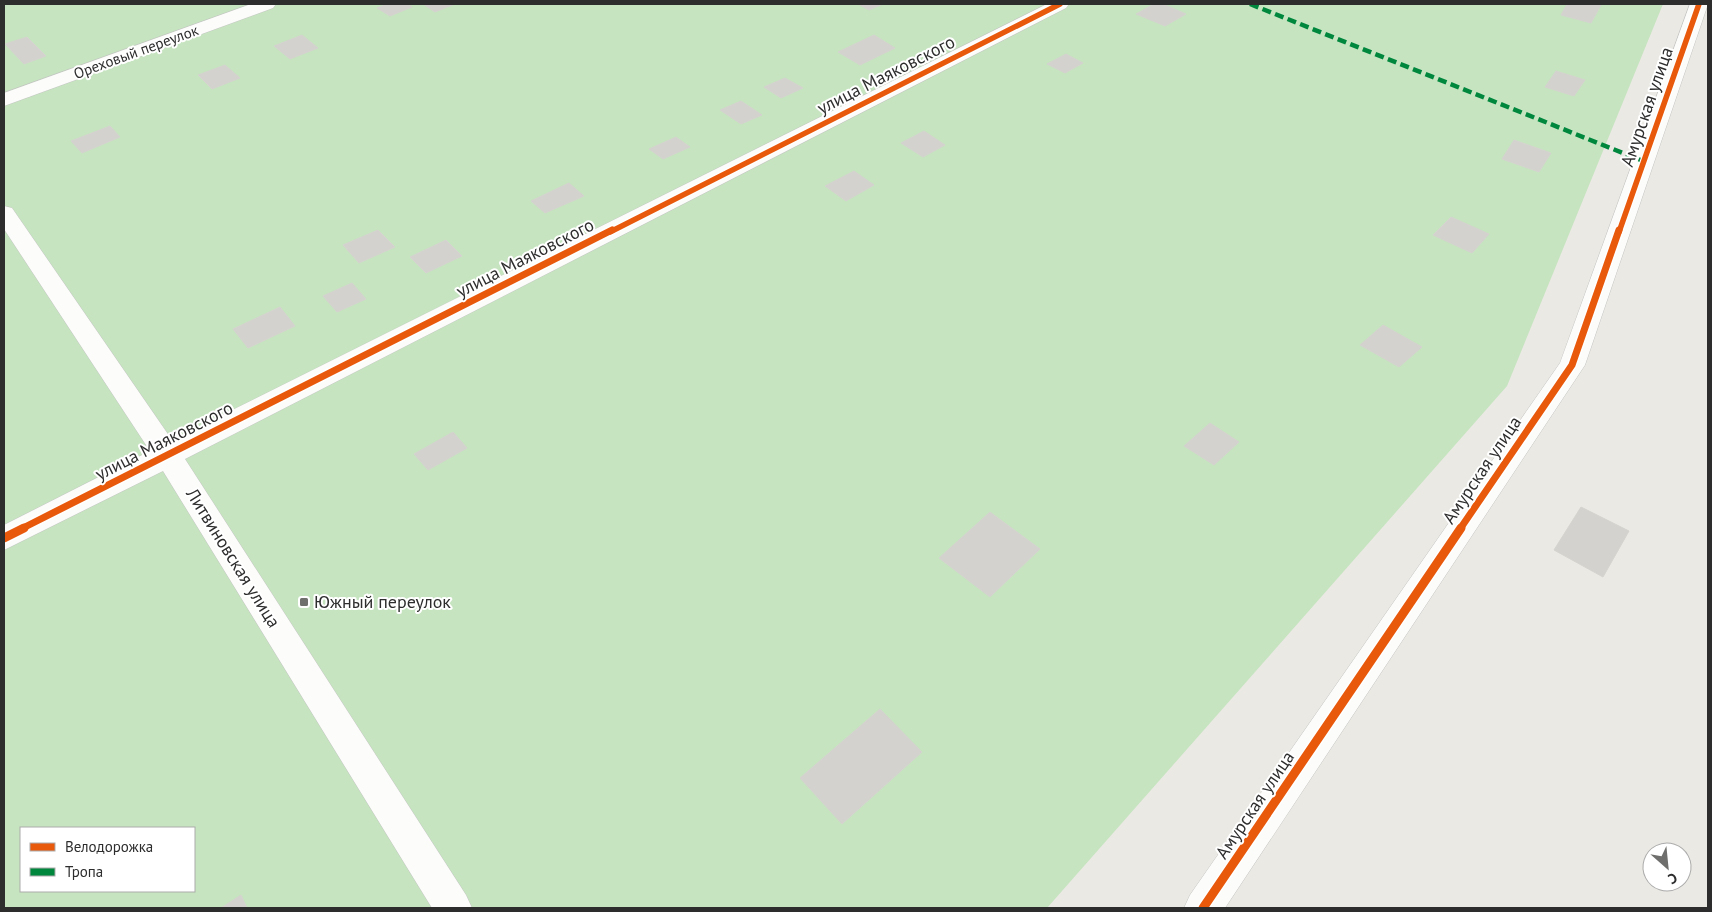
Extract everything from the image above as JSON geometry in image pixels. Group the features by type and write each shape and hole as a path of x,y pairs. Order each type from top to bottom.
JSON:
{"street":[{"name":"Ореховый переулок","path":"4,100 268,4"},
{"name":"улица Маяковского","path":"4,538 1060,4"},
{"name":"Амурская улица","path":"1203,908 1572,364 1699,4"},
{"name":"Литвиновская улица","path":"4,213 168,456 453,908"}],"green space":[{"path":"4,4 1663,4 1507,386 1047,908 4,908"}],"building":[{"path":"387,4 407,4 412,7 390,16 377,8"},
{"path":"423,4 455,4 435,12"},
{"path":"858,4 883,4 869,10"},
{"path":"1154,4 1163,4 1186,14 1165,26 1136,14"},
{"path":"1567,4 1601,5 1591,23 1561,15"},
{"path":"302,35 318,48 290,59 274,46"},
{"path":"874,35 895,48 860,65 838,52"},
{"path":"27,37 46,56 24,64 5,44"},
{"path":"1066,54 1083,63 1065,73 1047,64"},
{"path":"225,65 240,78 212,89 198,75"},
{"path":"1556,71 1585,80 1574,96 1545,87"},
{"path":"785,78 803,88 781,98 764,87"},
{"path":"741,101 762,115 741,124 720,110"},
{"path":"110,126 120,137 82,153 71,141"},
{"path":"924,131 945,145 923,157 901,143"},
{"path":"676,137 690,147 663,159 649,149"},
{"path":"1514,140 1551,153 1539,172 1502,159"},
{"path":"854,171 874,185 846,201 825,186"},
{"path":"569,183 584,196 545,213 531,201"},
{"path":"1451,217 1489,234 1472,253 1433,235"},
{"path":"378,230 395,247 359,263 343,245"},
{"path":"446,240 462,256 426,273 410,257"},
{"path":"352,283 366,299 337,312 323,296"},
{"path":"280,307 295,326 248,348 233,329"},
{"path":"1383,325 1422,347 1399,367 1360,345"},
{"path":"1210,423 1239,442 1214,465 1184,446"},
{"path":"453,432 467,448 428,470 414,454"},
{"path":"1581,507 1629,531 1603,577 1554,550"},
{"path":"990,512 1040,549 990,597 939,558"},
{"path":"880,709 922,752 842,824 800,778"},
{"path":"241,895 247,908 221,908"}],"marked path":[{"path":"1250,4 1643,161"}],"cycle path":[{"path":"4,538 1060,4"},
{"path":"1203,908 1572,365 1699,4"}],"place":[{"name":"Южный переулок","path":"304,602"}]}
